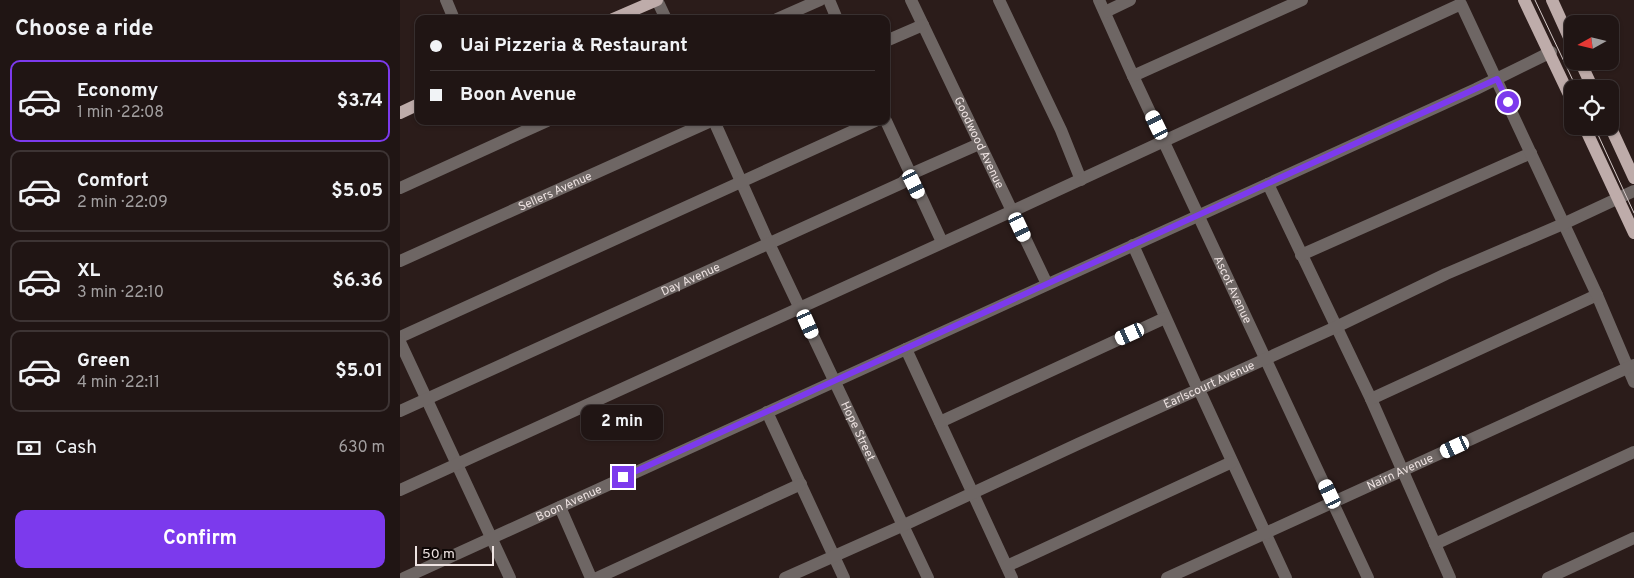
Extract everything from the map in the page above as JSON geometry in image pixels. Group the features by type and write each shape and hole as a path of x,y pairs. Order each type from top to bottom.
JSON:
{"main road":[{"path":"623,15 657,0"},
{"path":"1524,0 1564,83"},
{"path":"1552,0 1564,26"},
{"path":"400,113 415,106"},
{"path":"1588,135 1634,234"},
{"path":"1614,135 1634,178"}],"street":[{"path":"446,0 452,15"},
{"path":"657,0 664,15"},
{"path":"786,15 820,0"},
{"path":"829,0 835,15"},
{"name":"Goodwood Avenue","path":"911,0 1047,284"},
{"path":"999,0 1061,130 1081,180"},
{"path":"1102,6 1130,0"},
{"path":"1133,76 1302,0"},
{"path":"400,490 1081,180 1461,4 1631,366 1634,382"},
{"name":"Ascot Avenue","path":"1102,6 1368,578"},
{"path":"890,39 923,26"},
{"name":"Boon Avenue","path":"404,578 425,574 492,538 1497,79 1550,52"},
{"path":"400,188 538,125"},
{"name":"Sellers Avenue","path":"400,261 703,125"},
{"name":"Hope Street","path":"714,125 928,578"},
{"path":"400,337 866,125"},
{"path":"888,125 942,242"},
{"name":"Day Avenue","path":"400,411 770,242 902,184 911,174 979,144"},
{"path":"1301,255 1530,153"},
{"path":"1268,184 1370,399 1450,578"},
{"name":"Earlscourt Avenue","path":"785,578 1336,327 1446,274 1564,224 1634,191"},
{"path":"1133,245 1286,578"},
{"path":"1370,399 1597,295"},
{"path":"940,422 1165,318"},
{"path":"400,342 510,578"},
{"path":"906,349 1009,572 1232,462"},
{"name":"Nairn Avenue","path":"1167,578 1403,472 1631,366"},
{"path":"767,412 844,578"},
{"path":"1435,544 1634,452"},
{"path":"597,578 801,484"},
{"path":"560,507 591,578"},
{"path":"1548,578 1634,538"}],"tram line":[{"path":"1535,0 1573,80"},
{"path":"1598,135 1634,213"}],"route":[{"path":"623,477 1497,79 1508,102"}]}
